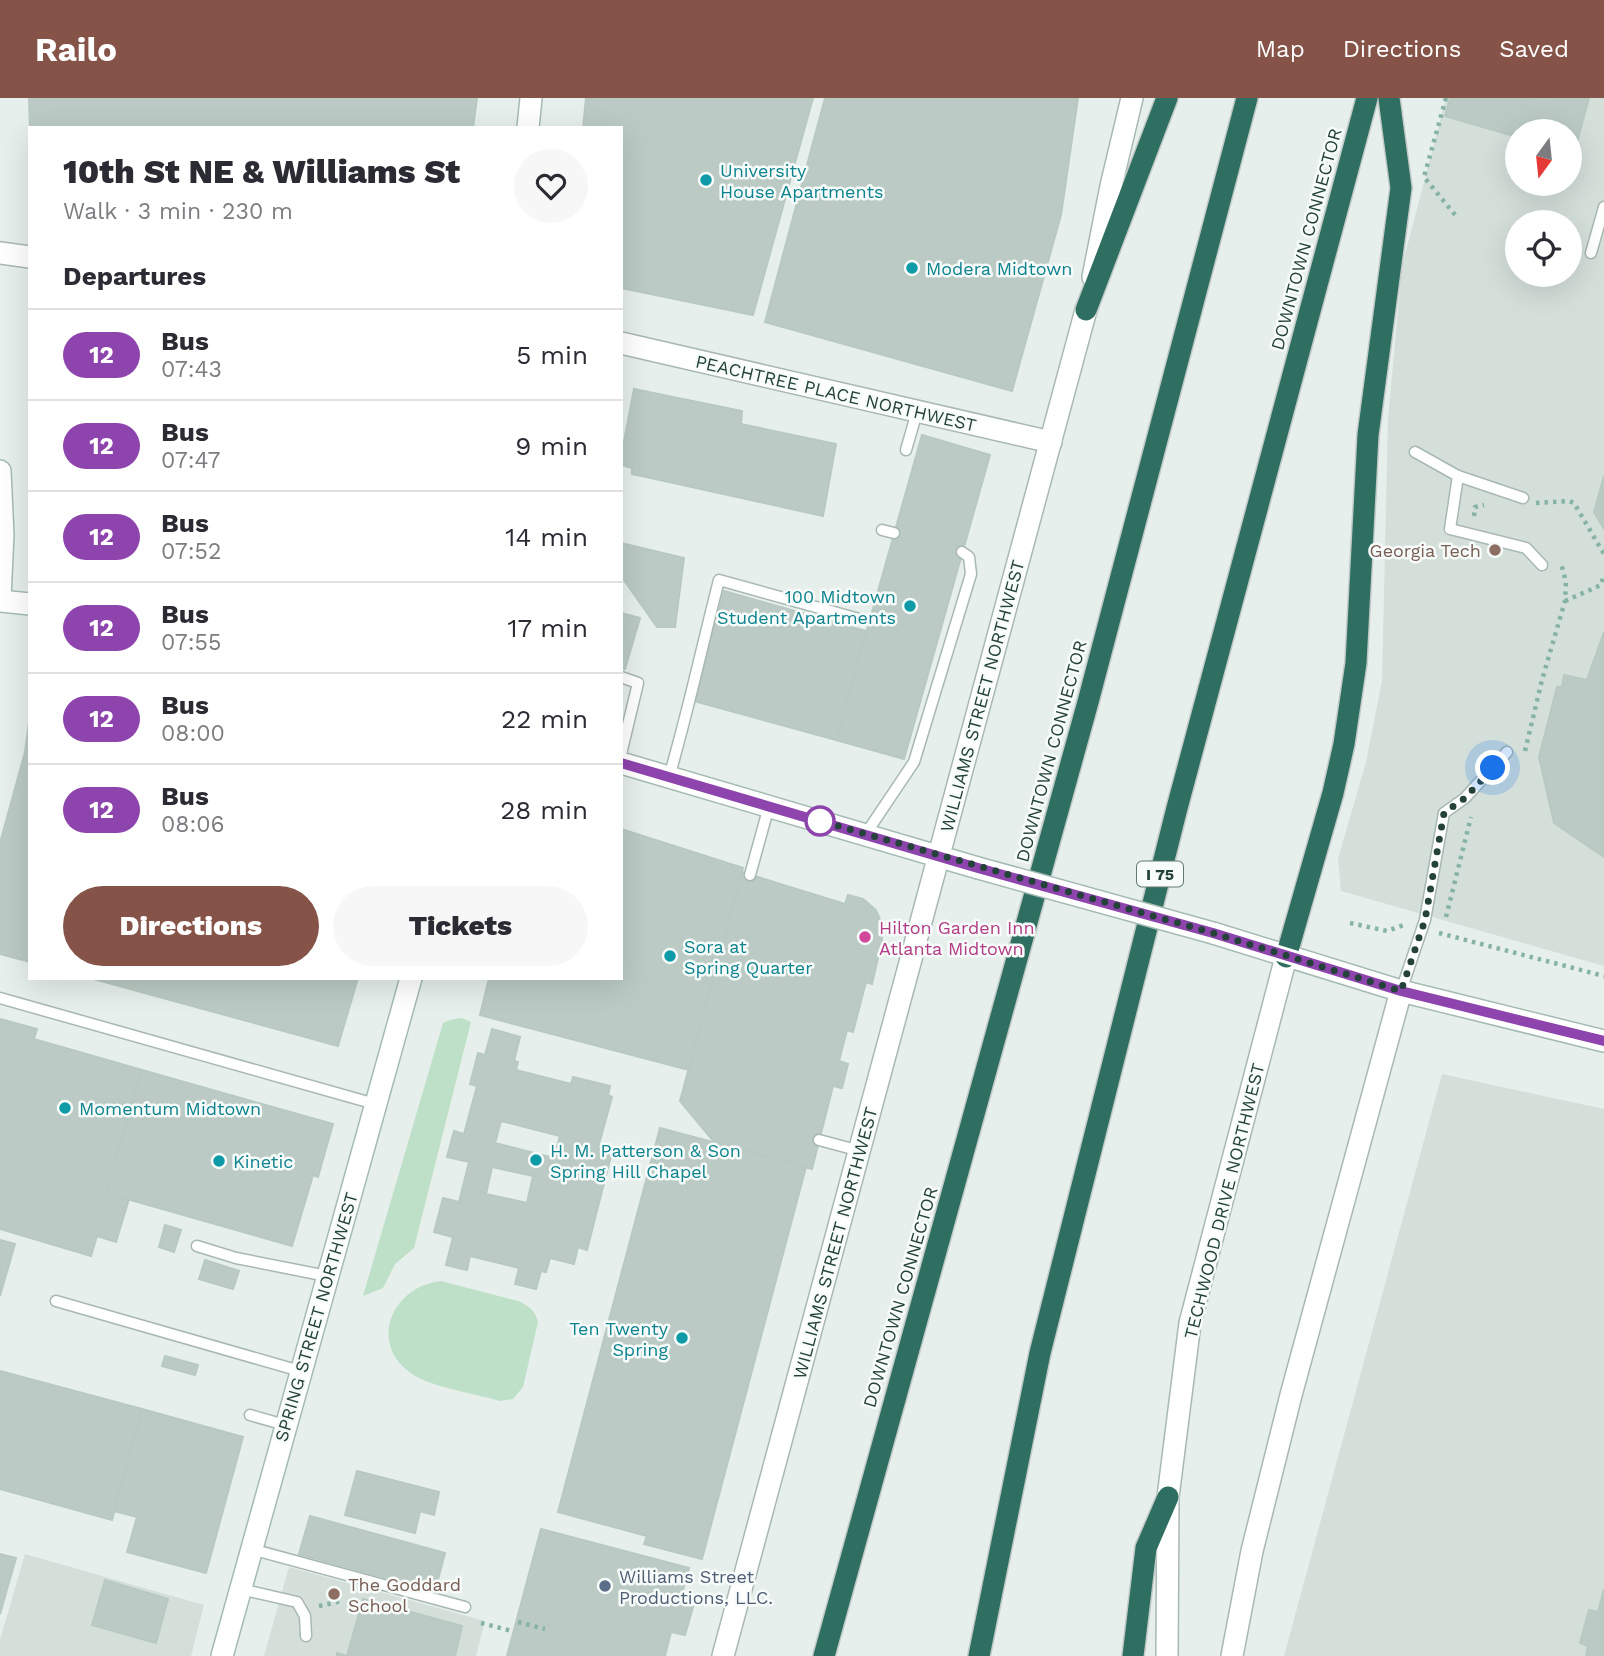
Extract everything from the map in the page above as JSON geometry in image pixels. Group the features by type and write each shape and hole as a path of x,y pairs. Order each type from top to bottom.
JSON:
{"highway":[{"path":"1086,310 1167,98"},
{"name":"DOWNTOWN CONNECTOR","path":"824,1656 1088,702 1247,98"},
{"name":"DOWNTOWN CONNECTOR","path":"979,1656 1040,1353 1181,794 1367,98"},
{"path":"1286,957 1333,793 1344,744 1356,663 1368,435 1401,188 1390,98"},
{"path":"1133,1656 1146,1548 1168,1497"}],"street":[{"path":"528,126 531,98"},
{"name":"WILLIAMS STREET NORTHWEST","path":"723,1656 1086,310 1132,98"},
{"path":"0,253 28,257"},
{"name":"PEACHTREE PLACE NORTHWEST","path":"623,343 1051,442"},
{"path":"0,471 3,535 0,600 28,604"},
{"path":"623,764 978,868 1213,933 1401,991 1604,1041"},
{"name":"TECHWOOD DRIVE NORTHWEST","path":"1167,1656 1168,1497 1190,1322 1286,957"},
{"name":"SPRING STREET NORTHWEST","path":"222,1656 410,980"},
{"path":"1231,1655 1252,1551 1285,1421 1401,991"}],"lane":[{"path":"1591,253 1604,207"},
{"path":"906,450 917,412"},
{"path":"1415,452 1458,476 1528,501"},
{"path":"1458,476 1450,529 1526,548 1542,565"},
{"path":"882,530 894,533"},
{"path":"865,835 914,762 971,574 969,557 962,552"},
{"path":"669,777 690,706 694,675 719,580 859,619"},
{"path":"623,678 638,683 623,746"},
{"path":"1401,991 1423,928 1444,813 1465,798 1507,752"},
{"path":"750,875 769,806"},
{"path":"0,998 375,1104"},
{"path":"819,1140 860,1151"},
{"path":"197,1246 236,1258 327,1276"},
{"path":"56,1301 300,1371"},
{"path":"250,1415 285,1425"},
{"path":"251,1549 465,1607"},
{"path":"240,1589 296,1602 305,1616 306,1636"}],"path":[{"path":"1446,98 1424,177 1456,216"},
{"path":"1528,501 1569,500 1574,503 1604,554"},
{"path":"1480,520 1474,516 1475,507 1485,504 1495,506"},
{"path":"1518,758 1527,750 1542,680 1565,601 1566,582 1559,558"},
{"path":"1565,601 1601,585 1604,575"},
{"path":"1442,934 1474,808"},
{"path":"1350,923 1387,931 1408,923 1604,976"},
{"path":"518,1622 545,1629"},
{"path":"481,1623 512,1631"}],"shaded area":[{"name":"Georgia Tech","path":"1446,98 1604,98 1604,966 1341,891 1338,859 1366,762 1382,681 1388,419 1402,266"},
{"path":"1442,1074 1604,1109 1604,1656 1284,1656"},
{"path":"25,1554 204,1605 191,1656 0,1656 0,1640"},
{"name":"The Goddard School","path":"289,1567 485,1621 476,1656 264,1656"}],"green space":[{"path":"462,1018 471,1022 414,1248 395,1264 383,1288 363,1296 443,1023"},
{"path":"441,1281 518,1301 535,1314 538,1322 523,1387 513,1399 500,1401 430,1383 412,1374 398,1362 388,1333 391,1318 409,1293 424,1285"}],"building":[{"path":"29,98 477,98 473,126 30,126"},
{"name":"University House Apartments","path":"586,98 813,98 753,315 623,288 623,126 583,126"},
{"name":"Modera Midtown","path":"825,98 1078,98 1061,215 1012,391 765,322"},
{"path":"1450,98 1589,98 1582,124 1582,119 1505,119 1505,134 1445,116"},
{"path":"634,389 742,411 741,424 836,444 823,516 632,474 632,468 623,466 623,447"},
{"name":"100 Midtown Student Apartments","path":"922,435 990,455 904,759 836,740"},
{"path":"1604,476 1604,529 1594,512"},
{"path":"623,543 684,558 675,627 657,627 623,579"},
{"path":"724,591 866,631 836,740 694,701"},
{"path":"623,614 640,618 623,668"},
{"path":"1604,632 1604,857 1554,823 1539,757 1557,687 1562,687 1564,675 1587,680"},
{"path":"28,730 28,961 0,954 0,843 25,752"},
{"name":"Sora at Spring Quarter","path":"623,830 743,868 689,1070 480,1015 489,980 623,980"},
{"path":"742,872 845,904 848,895 863,899 876,910 881,922 882,941 872,984 866,982 853,1032 847,1030 839,1061 848,1064 842,1088 833,1086 812,1169 715,1143 680,1101"},
{"path":"97,980 357,980 338,1046"},
{"name":"Momentum Midtown","path":"0,1019 37,1029 34,1039 142,1070 106,1193 129,1199 116,1242 97,1236 91,1256 0,1229"},
{"name":"H. M. Patterson & Son Spring Hill Chapel","path":"492,1029 520,1037 514,1061 518,1062 516,1070 571,1084 573,1077 610,1086 608,1095 612,1097 598,1148 612,1152 587,1250 578,1247 574,1264 550,1258 546,1272 541,1271 536,1289 515,1284 519,1268 470,1256 467,1270 446,1265 453,1237 434,1232 443,1198 459,1202 469,1162 447,1157 454,1131 464,1134 477,1086 470,1084 478,1053 485,1055","holes":["501,1121 560,1136 554,1158 495,1143","492,1167 533,1176 527,1203 486,1194"]},
{"name":"Kinetic","path":"142,1070 333,1124 318,1177 313,1175 292,1246 106,1193"},
{"name":"Ten Twenty Spring","path":"660,1128 806,1167 702,1559 644,1544 647,1536 558,1512"},
{"path":"165,1225 181,1230 174,1252 159,1247"},
{"path":"0,1240 15,1244 0,1296"},
{"path":"205,1260 239,1271 233,1289 199,1279"},
{"path":"165,1356 198,1365 195,1375 162,1366"},
{"path":"0,1371 142,1409 112,1520 0,1489"},
{"path":"142,1409 243,1437 206,1573 127,1552 137,1517 114,1511"},
{"path":"357,1471 439,1492 434,1515 420,1511 415,1533 345,1515"},
{"path":"310,1516 445,1553 435,1591 299,1554"},
{"name":"Williams Street Productions, LLC.","path":"541,1529 689,1568 679,1604 693,1607 685,1635 671,1632 665,1656 507,1656"},
{"path":"0,1554 16,1558 0,1614"},
{"path":"105,1580 168,1599 156,1643 92,1625"},
{"path":"1604,1589 1604,1656 1586,1656 1588,1646 1580,1643 1589,1610 1598,1612"},
{"path":"363,1599 462,1626 455,1656 347,1656"}],"bus line":[{"name":"12","path":"623,764 978,868 1213,933 1401,991 1604,1041"}],"place":[{"name":"University House Apartments","path":"706,180"},
{"name":"Modera Midtown","path":"912,268"},
{"name":"Georgia Tech","path":"1495,550"},
{"name":"100 Midtown Student Apartments","path":"910,606"},
{"name":"Hilton Garden Inn Atlanta Midtown","path":"865,937"},
{"name":"Sora at Spring Quarter","path":"670,956"},
{"name":"Momentum Midtown","path":"65,1108"},
{"name":"H. M. Patterson & Son Spring Hill Chapel","path":"536,1160"},
{"name":"Kinetic","path":"219,1161"},
{"name":"Ten Twenty Spring","path":"682,1338"},
{"name":"Williams Street Productions, LLC.","path":"605,1586"},
{"name":"The Goddard School","path":"334,1594"}],"route":[{"path":"820,821 817,820 1213,933 1401,991 1425,920 1444,813 1465,798 1493,768"}]}
